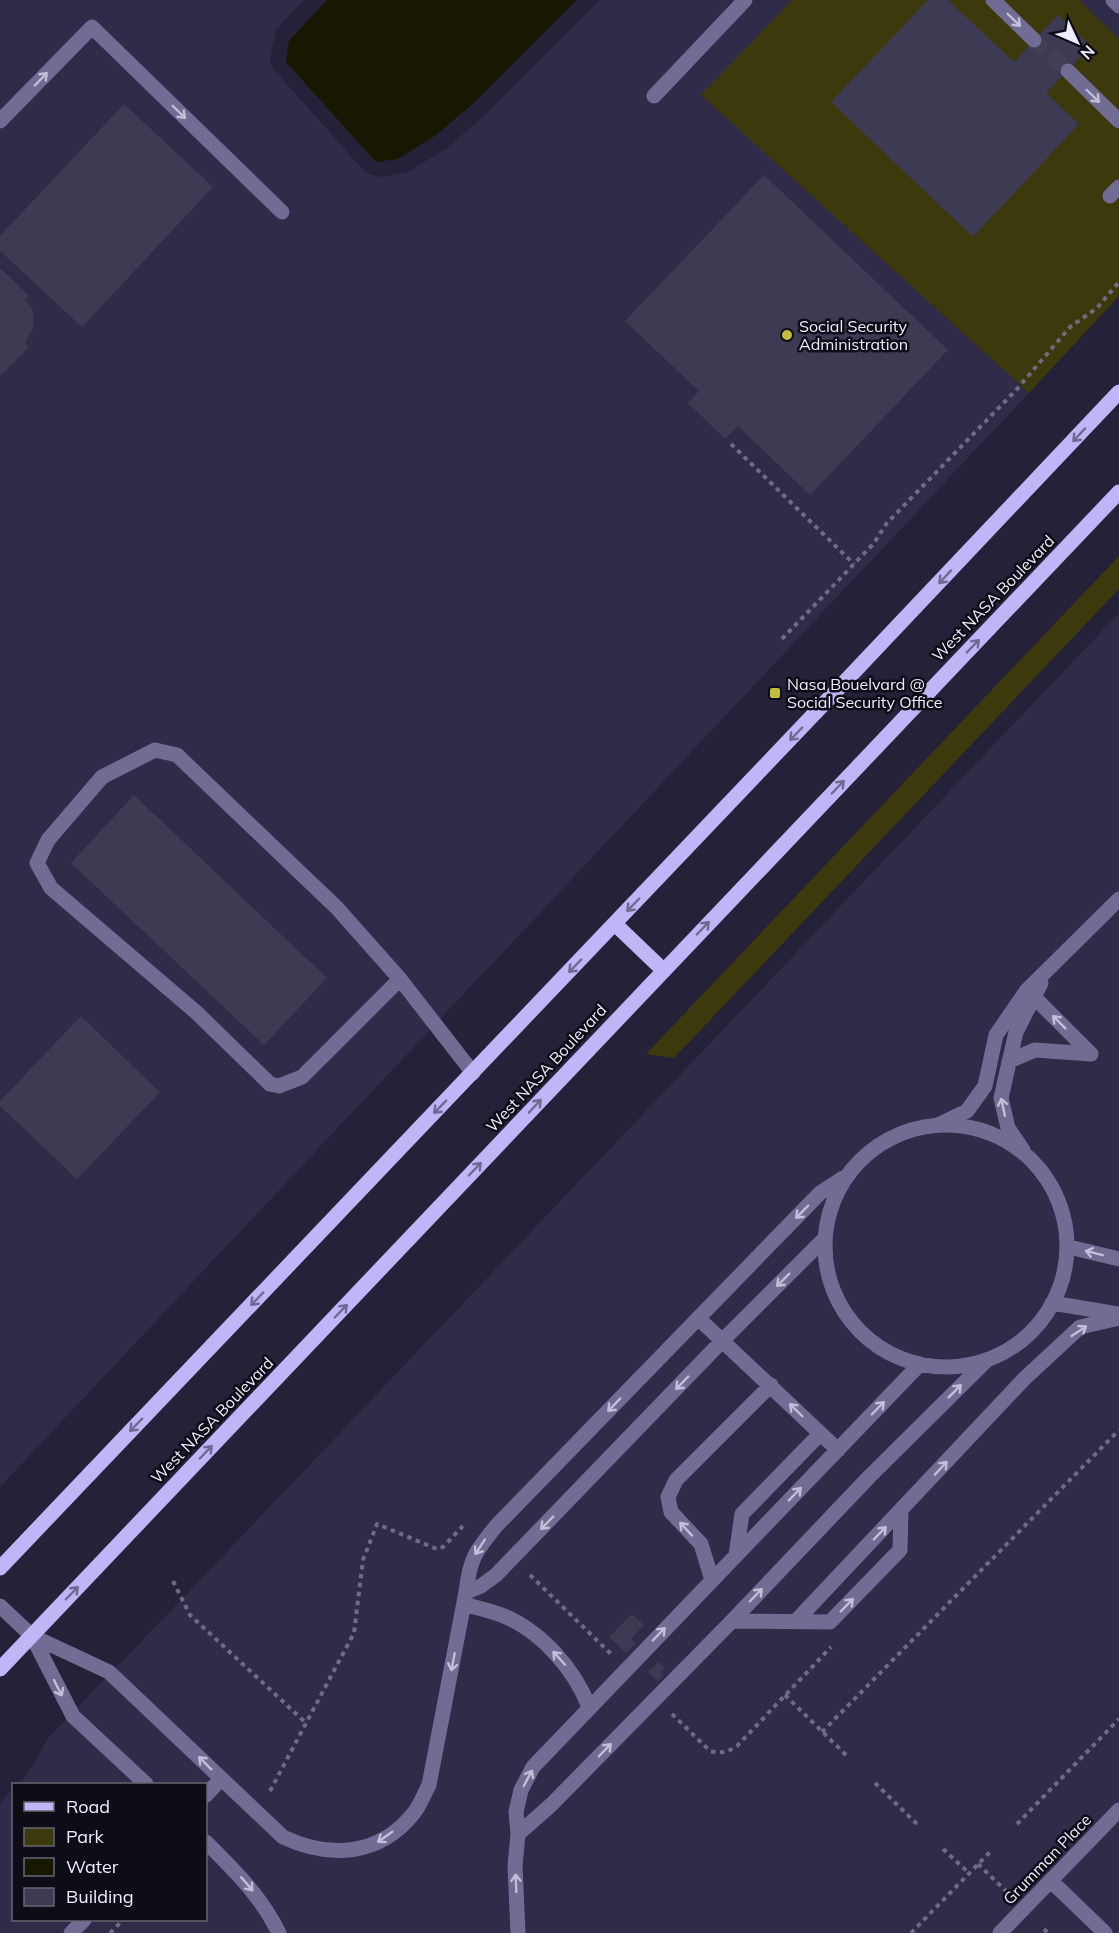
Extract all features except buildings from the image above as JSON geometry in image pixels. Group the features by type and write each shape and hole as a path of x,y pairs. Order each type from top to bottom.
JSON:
{"main road":[{"path":"0,1568 1119,393"},
{"name":"West NASA Boulevard","path":"0,1669 1119,492"},
{"path":"615,924 663,970"}],"street":[{"path":"654,96 745,0"},
{"path":"993,0 1034,40"},
{"path":"1113,0 1119,6"},
{"path":"0,121 92,27 282,212"},
{"path":"1068,71 1119,121"},
{"path":"400,979 302,1077 279,1086 270,1084 197,1013 51,888 37,864 48,840 102,777 155,750 177,755 337,908 400,979 473,1073"},
{"path":"938,1125 968,1111 985,1086 996,1035 1047,970 1119,899"},
{"path":"1029,1158 1002,1139 970,1127 938,1125 911,1130 887,1140 866,1155 836,1195 828,1216 825,1238 827,1272 839,1305 860,1332 888,1353 920,1364 943,1367 965,1365 987,1360 1013,1346 1035,1327 1052,1303 1061,1280 1069,1247 1068,1225 1047,1180 1008,1128 1001,1098 1016,1032 1030,994"},
{"path":"1009,1061 1035,1050 1091,1054 1030,994"},
{"path":"0,1606 32,1636 110,1672 283,1837 303,1847 351,1851 382,1841 414,1813 429,1785 465,1598 469,1566 480,1545 820,1193 848,1176"},
{"path":"465,1598 496,1575 825,1238"},
{"path":"1069,1247 1119,1259"},
{"path":"1052,1303 1119,1316"},
{"path":"796,1621 1024,1379 1080,1327 1119,1316"},
{"path":"698,1318 838,1450"},
{"path":"518,1834 551,1805 732,1621 869,1477 987,1360"},
{"path":"518,1933 515,1866 518,1834 516,1812 521,1790 533,1767 920,1364"},
{"path":"712,1580 701,1544 671,1512 668,1497 676,1480 771,1385"},
{"path":"736,1555 742,1514 820,1434"},
{"path":"732,1621 830,1622 900,1550 901,1511"},
{"path":"465,1598 505,1616 552,1650 572,1672 582,1688 589,1707"},
{"path":"32,1636 73,1716 144,1783"},
{"path":"207,1794 221,1779"},
{"name":"Grumman Place","path":"1000,1933 1119,1810"},
{"path":"207,1843 247,1883 270,1914 279,1933"},
{"path":"1051,1881 1105,1933"},
{"path":"71,1933 83,1921"}],"path":[{"path":"782,639 874,543 887,523 1017,389 1070,327 1097,308 1119,282"},
{"path":"730,444 854,564"},
{"path":"822,1732 1119,1430"},
{"path":"266,1799 354,1633 363,1560 377,1524 437,1549 443,1547 461,1527 468,1524"},
{"path":"528,1574 618,1661"},
{"path":"173,1581 190,1615 306,1723"},
{"path":"664,1706 710,1751 723,1753 737,1746 833,1645"},
{"path":"785,1695 847,1756"},
{"path":"1017,1824 1119,1719"},
{"path":"875,1783 918,1825"},
{"path":"943,1849 969,1874"},
{"path":"912,1933 992,1850"},
{"path":"978,1864 1006,1891"},
{"path":"110,1933 122,1921"}],"shaded area":[{"path":"0,0 304,0 276,30 270,58 272,67 364,171 379,177 408,172 447,148 487,113 600,0 792,0 702,95 1029,393 0,1487"},
{"path":"1079,0 1119,0 1119,39"},
{"path":"1119,613 1119,1933 0,1933 0,1803 12,1790 12,1921 207,1921 207,1783 19,1783 26,1776 49,1737"}],"green space":[{"path":"792,0 1079,0 1119,39 1119,296 1029,393 701,95"},
{"path":"1119,556 1119,589 674,1058 646,1054"}],"water":[{"path":"327,0 577,0 476,101 436,135 398,159 376,162 286,62 289,41"}],"tunnel":[{"path":"1034,40 1068,71"}],"place":[{"name":"Social Security Administration","path":"787,335"},
{"name":"Nasa Bouelvard @ Social Security Office","path":"775,693"}]}
